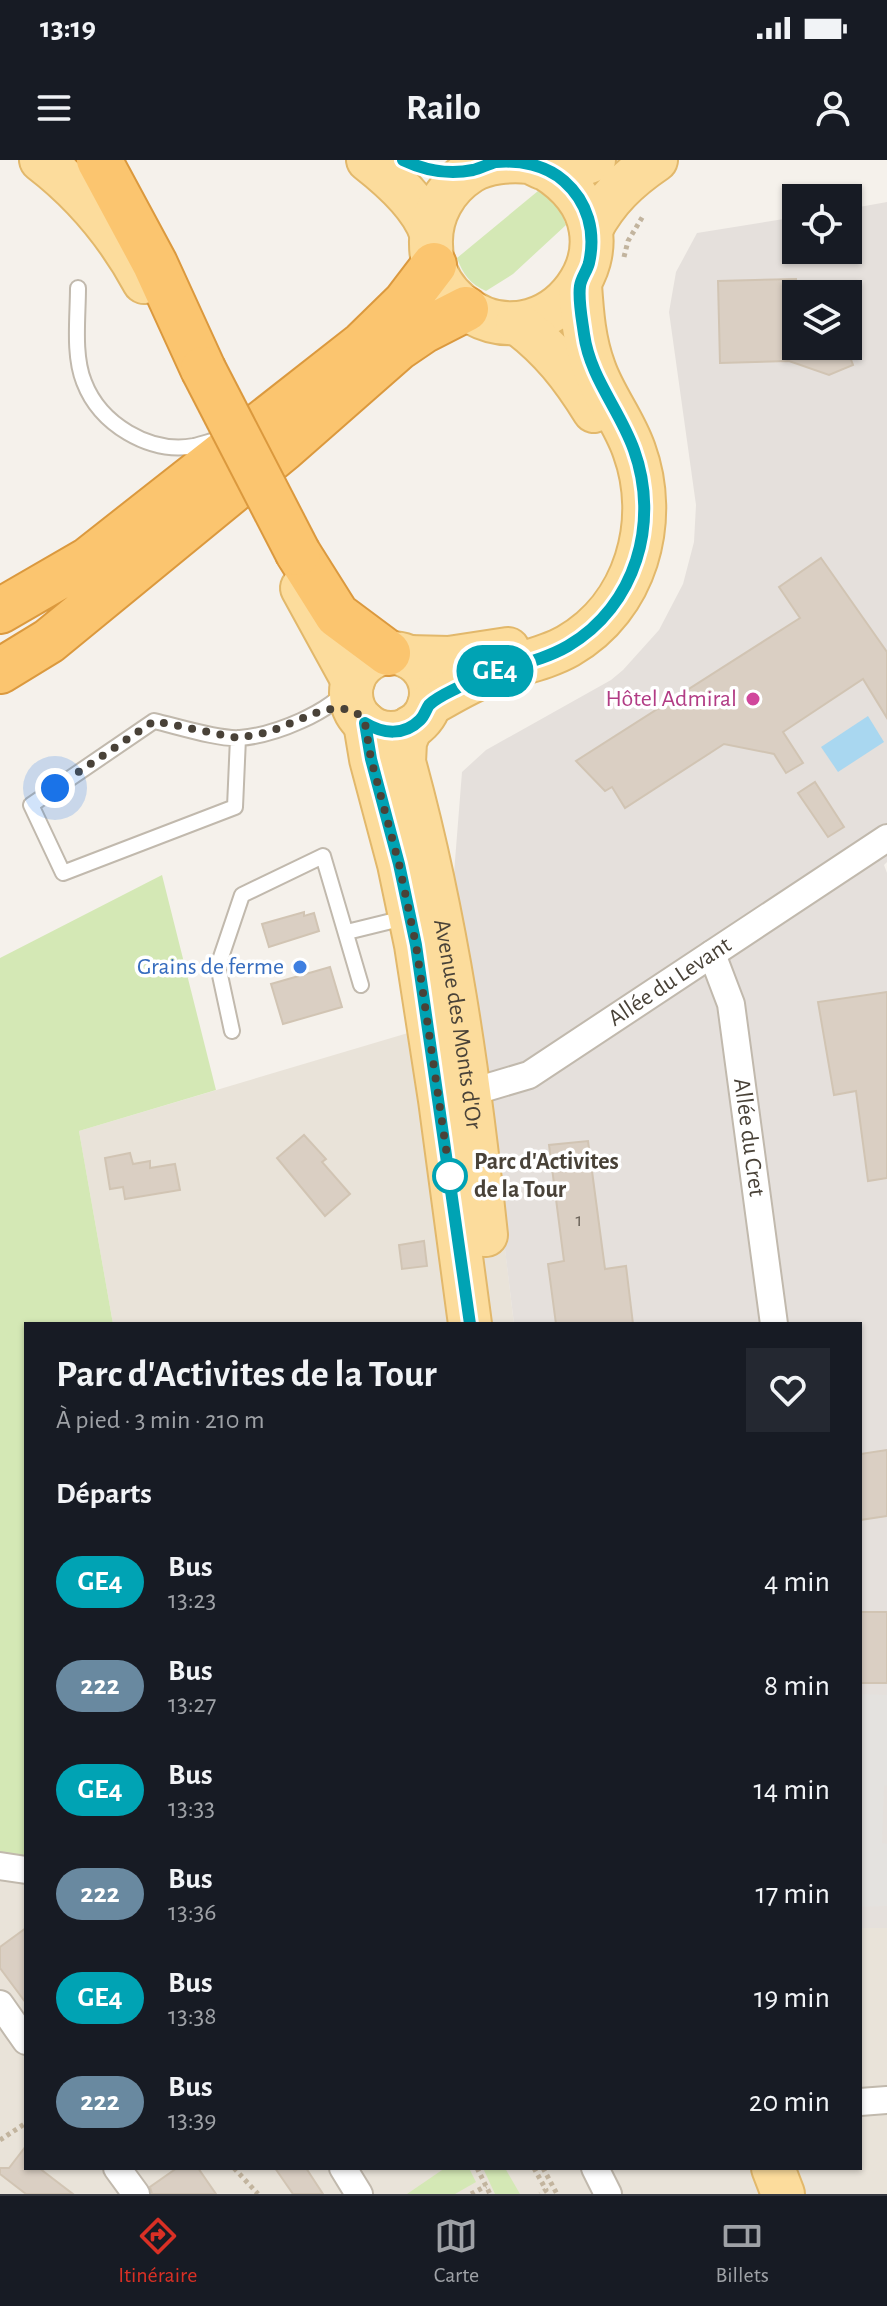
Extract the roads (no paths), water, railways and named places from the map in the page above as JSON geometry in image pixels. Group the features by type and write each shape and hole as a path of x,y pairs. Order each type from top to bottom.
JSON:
{"highway":[{"path":"99,160 155,264 198,372 291,556 337,615 398,655"},
{"path":"0,611 88,560 363,344 405,303 432,249"},
{"path":"0,671 49,641 283,449 398,348 466,309"}],"main road":[{"path":"41,160 76,190 107,224 198,372"},
{"path":"368,160 385,173 427,220 441,282 466,309 490,320 517,323 553,311 568,300 580,285 592,248 591,229 586,210 576,193 562,179 528,162 497,162 474,170 445,173 422,169 403,160"},
{"path":"546,169 583,165 594,160"},
{"path":"591,229 602,208 627,181 654,161"},
{"path":"432,249 440,203 460,179 474,170"},
{"path":"517,323 536,336 571,375 600,421 619,465 626,510 623,543 611,574 590,604 564,626 535,641 504,650 449,658 378,655 363,665 350,707 388,733 420,716 464,685 495,671 535,661 568,646 595,627 630,579 640,549 646,508 644,482 633,447 593,367 585,340 580,285"},
{"name":"Avenue des Monts d'Or","path":"291,556 315,608 425,912"},
{"path":"398,655 425,672 430,682 420,716"},
{"name":"Avenue des Monts d'Or","path":"420,716 405,742 404,762 455,1097 496,1322"},
{"name":"Avenue des Monts d'Or","path":"455,1097 470,1322"},
{"path":"774,2170 783,2194"}],"street":[{"name":"Allée du Levant","path":"455,1097 529,1075 887,838"},
{"name":"Allée du Cret","path":"712,954 731,1004 774,1322"},
{"path":"0,1866 24,1870"},
{"path":"0,2004 24,2038"},
{"path":"862,2102 887,2100"},
{"path":"118,2170 136,2194"},
{"path":"344,2170 359,2194"},
{"path":"596,2170 608,2194"}],"lane":[{"path":"78,288 78,344 83,380 100,412 132,436 161,445 192,446 253,428"},
{"path":"238,738 235,807 63,873 31,805 154,721 238,738 269,732 350,707"},
{"path":"232,1031 218,966 242,895 323,856 361,985"},
{"path":"347,932 425,912"}],"water":[{"path":"868,716 884,742 838,772 821,747"}],"place":[{"name":"Hôtel Admiral","path":"753,699"},
{"name":"Grains de ferme","path":"300,967"},
{"name":"Parc d'Activites de la Tour","path":"450,1176"}]}
